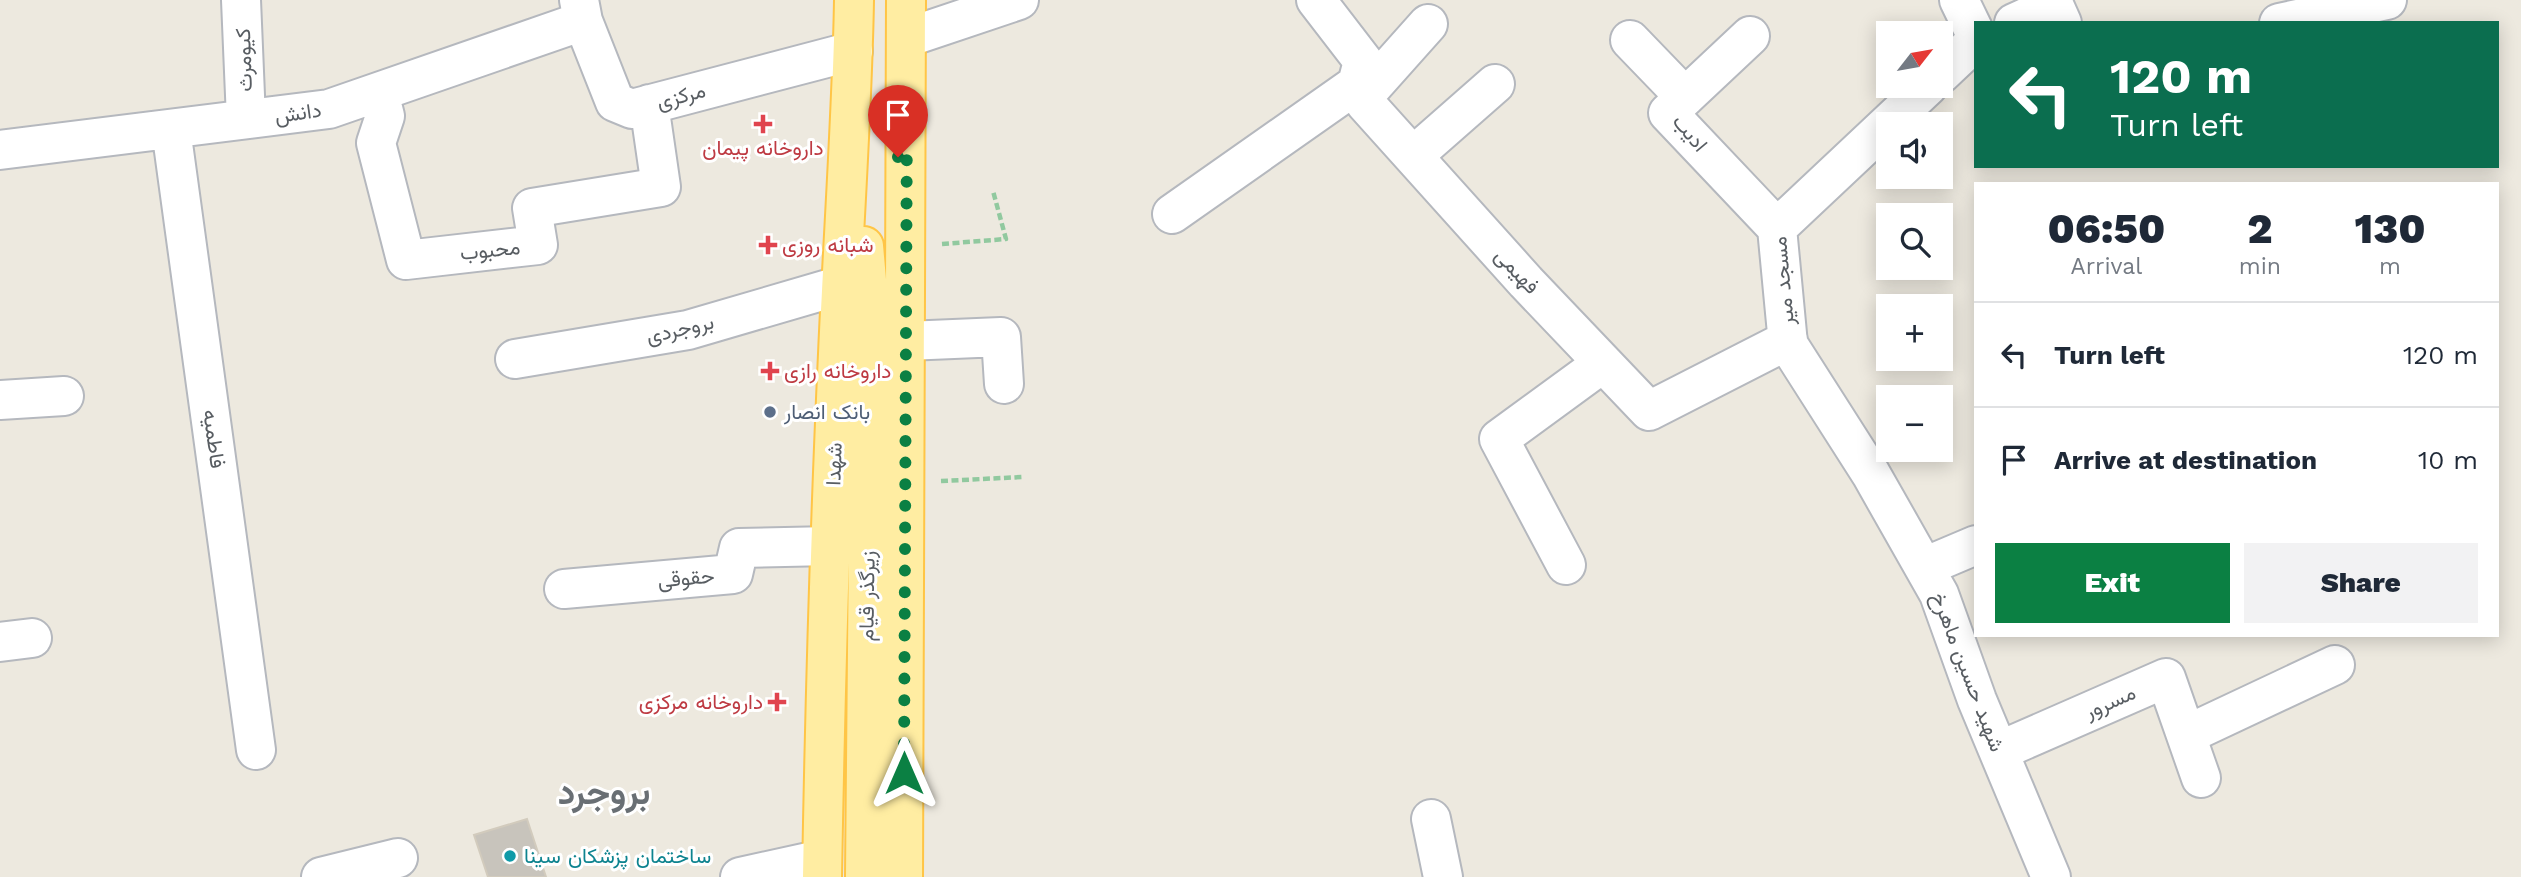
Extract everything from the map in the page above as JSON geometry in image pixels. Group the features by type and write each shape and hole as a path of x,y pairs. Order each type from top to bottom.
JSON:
{"main road":[{"name":"شهدا","path":"822,868 831,546 854,0"},
{"path":"903,877 906,0"},
{"path":"852,97 870,314"},
{"path":"870,314 907,105"},
{"name":"زیرگذر قیام","path":"865,877 870,314"}],"street":[{"name":"کیومرث","path":"241,0 246,119"},
{"path":"906,38 1019,0"},
{"path":"1316,0 1363,61 1360,91"},
{"path":"1959,0 1974,31"},
{"path":"2298,21 2345,16 2387,0"},
{"path":"2018,21 2054,5 2061,21"},
{"name":"دانش","path":"0,150 329,109 379,92 581,10"},
{"name":"مرکزی","path":"581,10 615,102 632,108 853,51"},
{"path":"1172,214 1360,91 1428,24"},
{"path":"1685,97 1750,36"},
{"name":"ادیب","path":"1630,40 1685,97 1668,113 1777,228"},
{"path":"1953,63 1974,43"},
{"path":"1413,156 1495,83"},
{"name":"فهیمی","path":"1360,91 1413,156 1526,282 1649,411 1788,340"},
{"name":"محبوب","path":"379,92 385,116 376,143 406,260 538,245 532,208 661,187 649,104"},
{"name":"مسجد میر","path":"1871,474 1788,340 1777,228 1915,98"},
{"name":"فاطمیه","path":"171,129 256,750"},
{"name":"بروجردی","path":"515,359 688,330 842,285"},
{"path":"906,341 1001,337 1004,384"},
{"path":"1566,565 1499,439 1604,363"},
{"path":"0,400 64,396"},
{"name":"شهید حسین ماهرخ","path":"1871,474 1939,594 1998,751 2052,877"},
{"name":"حقوقی","path":"564,589 733,574 740,548 831,546"},
{"path":"1924,566 1974,546"},
{"path":"2186,735 2335,665"},
{"name":"مسرور","path":"1998,751 2166,678 2201,778"},
{"path":"1432,819 1443,877"},
{"path":"321,877 398,858"},
{"path":"740,877 822,868"}],"path":[{"path":"906,246 1006,239 993,191"},
{"path":"905,483 1023,477"}],"building":[{"name":"ساختمان پزشکان سینا","path":"527,819 546,877 488,877 474,835"}],"place":[{"name":"داروخانه پیمان","path":"763,124"},
{"name":"شبانه روزی","path":"768,245"},
{"name":"داروخانه رازی","path":"770,371"},
{"name":"بانک انصار","path":"770,412"},
{"name":"داروخانه مرکزی","path":"777,702"},
{"name":"ساختمان پزشکان سینا","path":"510,856"}],"district":[{"name":"بروجرد","path":"604,792"}],"route":[{"path":"898,157 907,105 904,773"}]}
